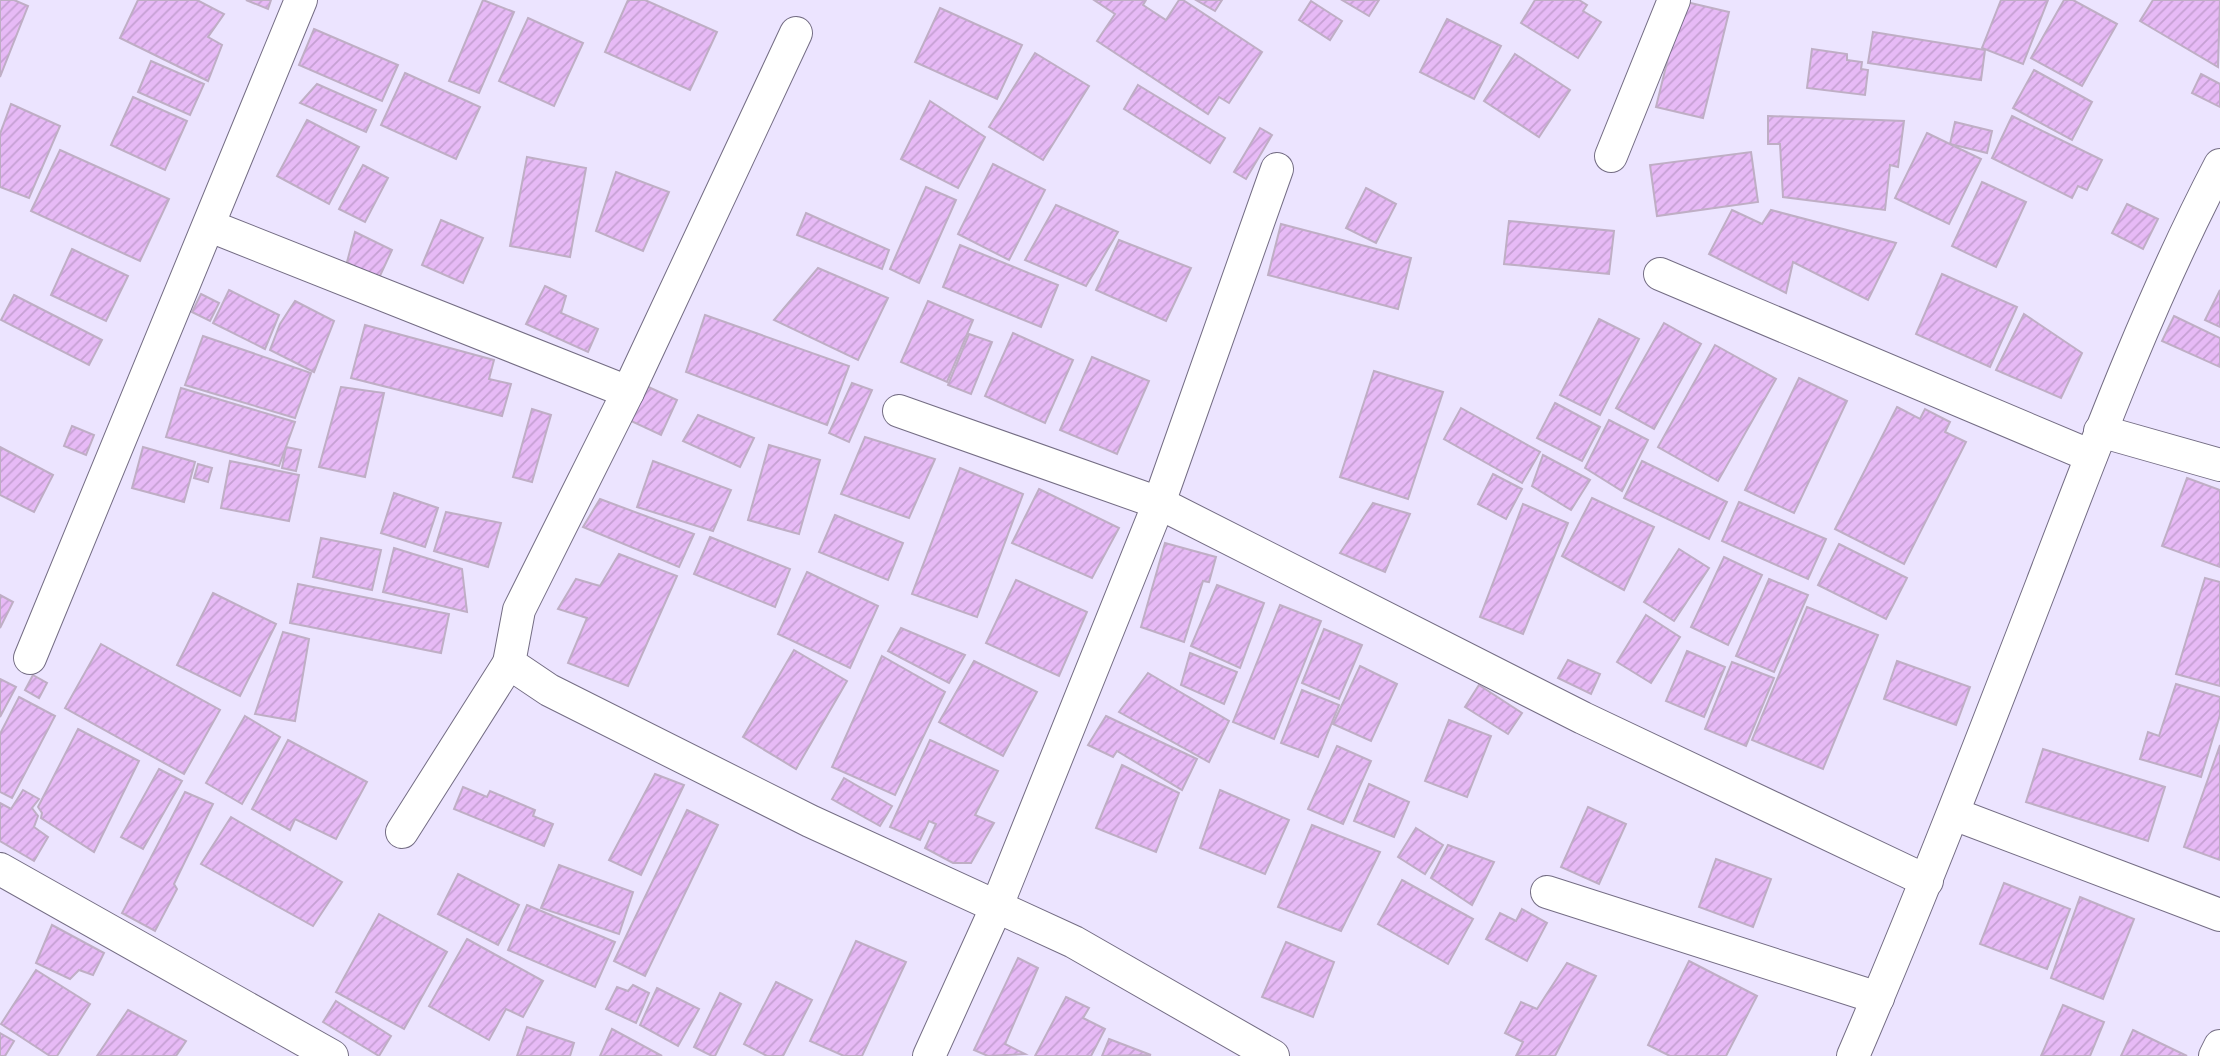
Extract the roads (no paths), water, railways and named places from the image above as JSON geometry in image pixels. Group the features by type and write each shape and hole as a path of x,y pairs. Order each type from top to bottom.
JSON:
{"street":[{"path":"30,658 301,0"},
{"path":"1611,156 1674,0"},
{"path":"402,832 509,663 519,610 628,392 796,33"},
{"path":"1853,1056 1954,814 2096,444 2196,211 2220,165"},
{"path":"929,1056 996,908 1159,503 1277,169"},
{"path":"210,226 628,392"},
{"path":"1660,274 2096,444 2220,465"},
{"path":"899,411 1159,503 1583,718 1927,881"},
{"path":"509,663 549,690 810,821 1074,942 1135,974 1273,1056"},
{"path":"1954,814 2220,915"},
{"path":"0,869 332,1056"},
{"path":"1547,891 1878,998"},
{"path":"2216,1056 2220,1046"}]}
